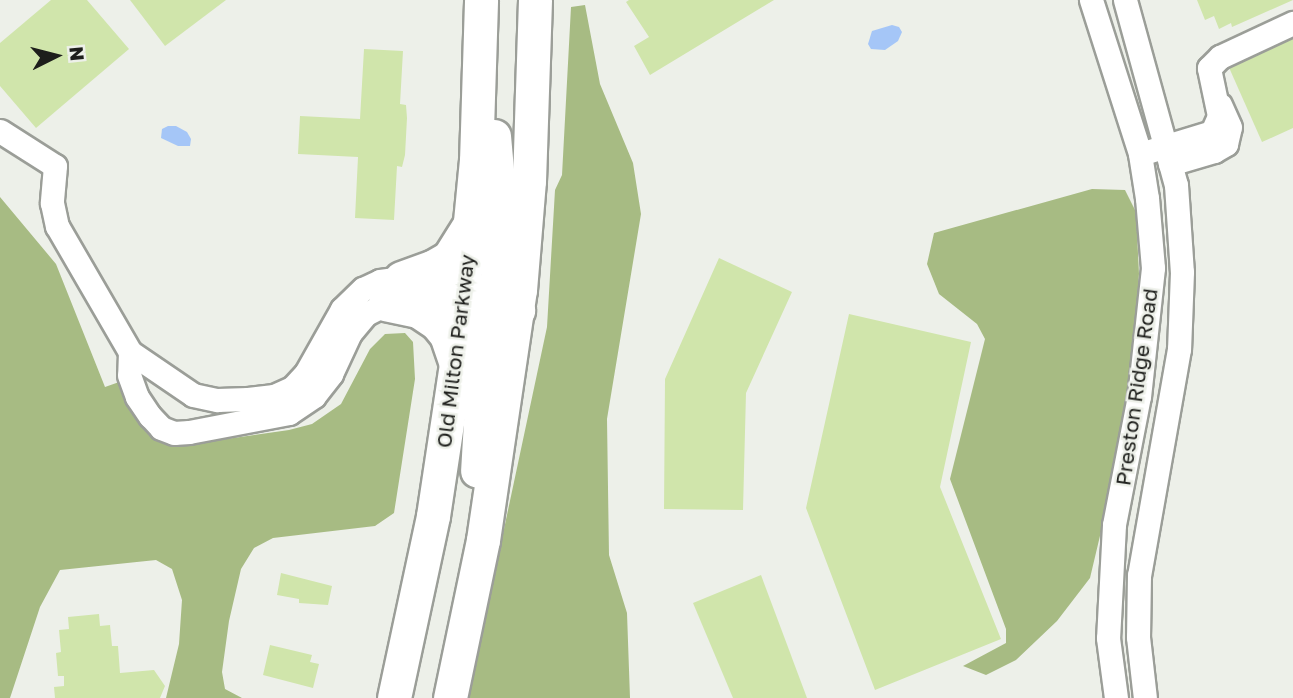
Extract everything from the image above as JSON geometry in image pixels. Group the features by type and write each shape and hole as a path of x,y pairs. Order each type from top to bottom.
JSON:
{"highway":[{"name":"Old Milton Parkway","path":"450,698 484,540 491,297 471,222 481,0"},
{"name":"Old Milton Parkway","path":"394,698 433,516 456,364 491,297 529,181 535,0"},
{"path":"479,76 492,116 498,181 491,297"},
{"path":"456,364 446,335 437,324 393,291 449,257 471,222"}],"street":[{"name":"Preston Ridge Road","path":"1091,0 1140,154 1153,268 1139,396 1114,525 1108,638 1115,698"},
{"name":"Preston Ridge Road","path":"1125,0 1176,186 1182,272 1179,349 1139,575 1138,637 1145,698"},
{"path":"1140,154 1168,156 1214,151 1229,139 1230,127 1210,83 1209,68 1220,57 1293,23"},
{"path":"0,131 55,166 52,203 57,226 130,352 193,395 217,400 274,396 292,388 306,373 350,300 372,285 393,291 402,298 491,297"},
{"path":"130,352 129,375 137,397 161,428 174,433 189,432 268,418 289,412 314,396 331,374 350,333 366,314 393,291"}],"green space":[{"path":"585,5 600,84 633,163 641,214 607,419 609,555 627,613 630,698 468,698 547,327 555,190 562,175 571,7"},
{"path":"1092,189 1125,190 1136,212 1139,274 1132,363 1104,519 1090,578 1057,621 1016,660 986,675 963,666 1006,643 1006,629 950,479 985,339 977,324 939,294 927,264 934,233"},
{"path":"0,197 56,264 105,387 122,381 163,440 185,445 289,430 312,424 341,404 370,349 385,334 405,333 413,342 415,379 394,513 375,526 273,538 254,548 241,569 229,621 222,672 225,689 242,698 166,698 179,644 182,600 172,569 156,560 60,570 40,607 10,698 0,698"}],"water":[{"path":"892,25 899,27 902,32 898,41 885,50 871,49 868,44 872,31"},
{"path":"176,126 187,132 191,139 190,146 178,146 161,138 162,129"}],"building":[{"path":"51,0 87,0 129,49 36,128 0,86 0,43"},
{"path":"130,0 226,0 165,46"},
{"path":"774,0 650,75 634,46 649,37 626,2"},
{"path":"1197,0 1293,0 1232,27 1231,23 1219,29 1214,16 1205,20"},
{"path":"1293,34 1293,128 1262,142 1227,63"},
{"path":"364,49 403,51 400,104 406,105 407,118 405,155 402,167 397,166 394,220 355,218 358,157 298,154 300,116 360,119"},
{"path":"719,258 792,292 746,393 743,510 664,509 665,379"},
{"path":"849,314 971,342 940,487 1001,639 875,690 806,508"},
{"path":"281,573 332,586 328,605 299,603 299,599 277,595"},
{"path":"761,575 807,698 733,698 693,603"},
{"path":"99,614 100,626 110,625 112,646 118,646 120,673 154,670 165,686 160,698 55,698 54,687 64,686 64,676 58,676 56,653 61,652 59,630 69,629 68,617"},
{"path":"270,645 312,655 310,662 319,664 313,688 263,675"}]}
